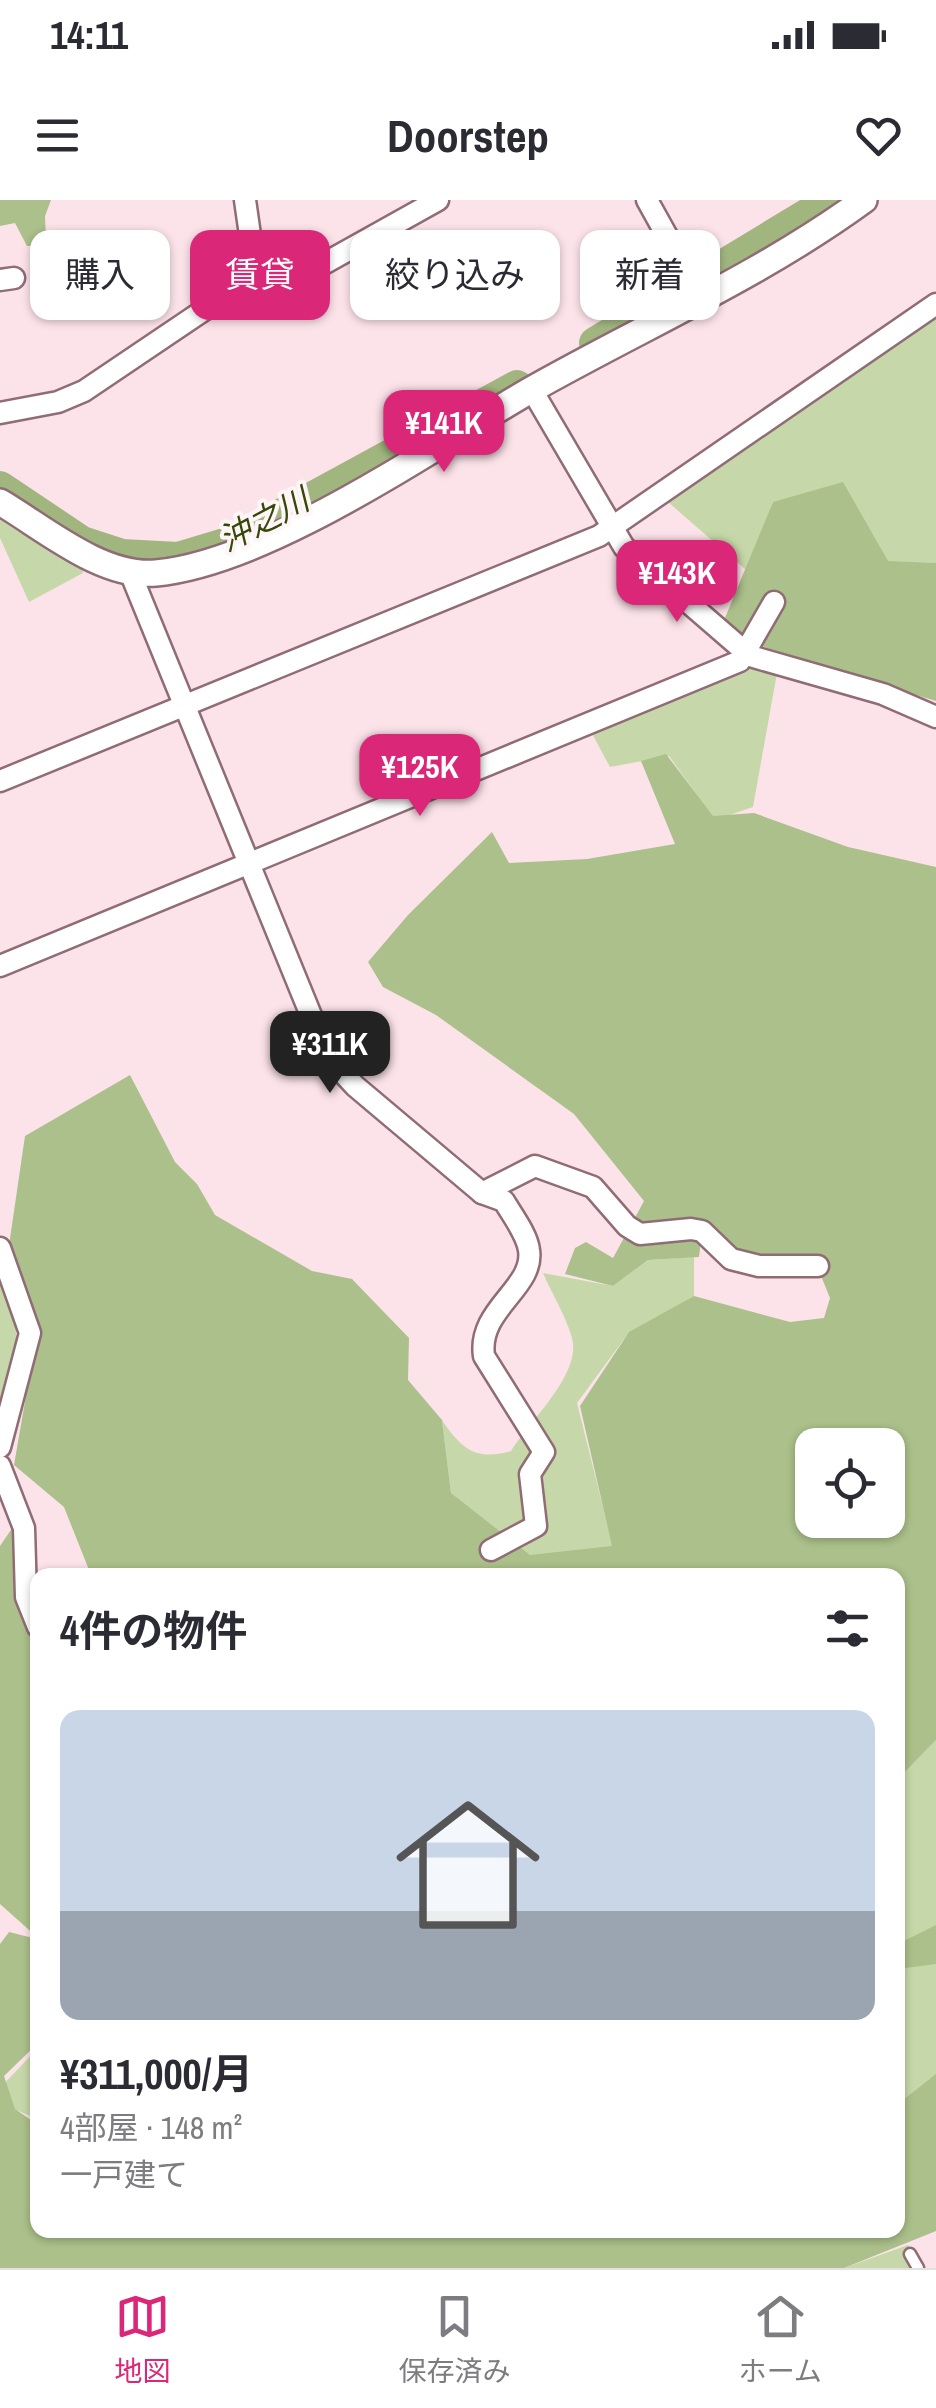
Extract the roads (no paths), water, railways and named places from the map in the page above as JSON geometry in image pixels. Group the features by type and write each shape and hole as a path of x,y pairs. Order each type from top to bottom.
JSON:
{"street":[{"path":"245,200 249,230"},
{"path":"330,260 438,200"},
{"path":"647,200 664,230"},
{"path":"720,288 864,200"},
{"path":"0,781 611,529 936,304"},
{"path":"0,413 58,402 84,391 190,319"},
{"path":"0,502 87,554 130,572 157,572 240,551 409,464 532,390 663,320"},
{"path":"532,390 624,547 747,654 794,673 882,694 936,718"},
{"path":"130,572 182,708 328,1057 355,1086 482,1193 504,1201 530,1248 529,1264 486,1326 484,1356 544,1452 530,1474 536,1526 530,1533 491,1550"},
{"path":"0,966 740,661 774,602"},
{"path":"482,1193 535,1166 593,1187 627,1226 640,1234 691,1228 702,1231 732,1259 759,1266 818,1266"},
{"path":"0,1248 30,1333 0,1447"},
{"path":"0,1466 24,1528 24,1582 30,1601"}],"lane":[{"path":"910,2254 918,2268"}],"waterway":[{"name":"沖之川","path":"595,343 831,200"},
{"name":"沖之川","path":"0,487 82,542 122,555 178,558 231,542 517,386"}]}
